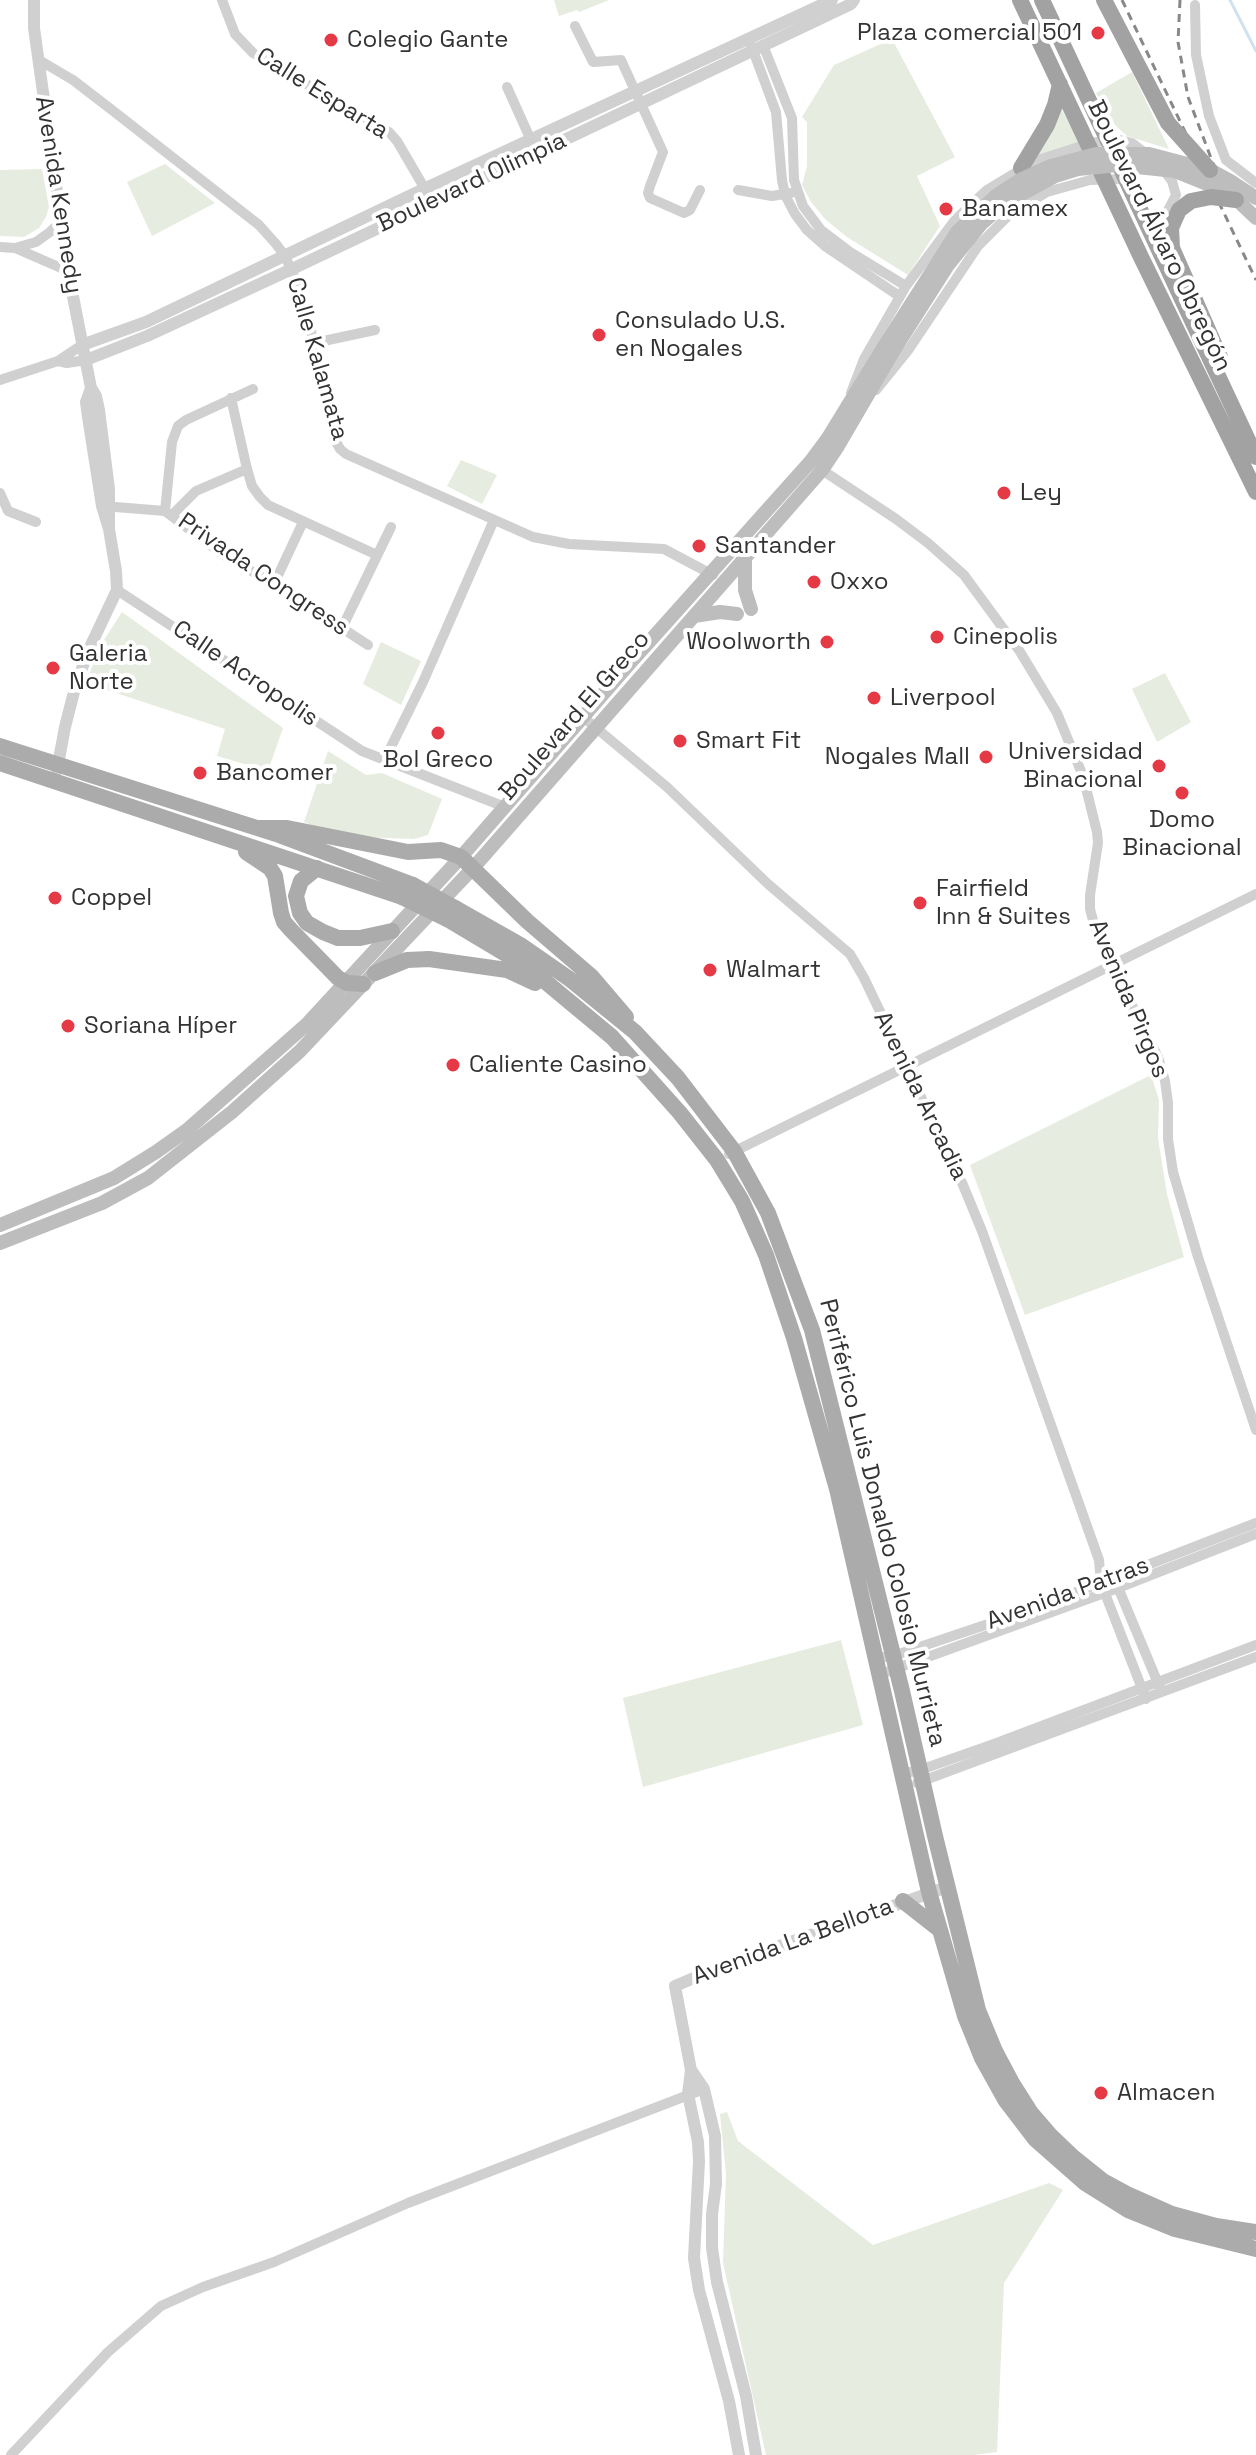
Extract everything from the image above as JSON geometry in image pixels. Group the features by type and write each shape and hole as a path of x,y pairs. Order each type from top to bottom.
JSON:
{"highway":[{"name":"Boulevard Álvaro Obregón","path":"1020,0 1256,492"},
{"name":"Boulevard Álvaro Obregón","path":"1042,0 1254,454"},
{"path":"1104,0 1168,123 1210,170"},
{"path":"1021,168 1047,125 1060,84"},
{"path":"1236,200 1211,197 1191,201 1179,210 1171,228 1172,248 1247,418 1254,454"}],"main road":[{"path":"1116,159 1149,154 1210,170 1256,198"},
{"path":"1116,159 1175,171 1201,180 1236,200 1256,218"},
{"name":"Boulevard El Greco","path":"0,1243 102,1203 148,1178 196,1142 300,1051 468,862 595,728 745,558 817,466 889,347 981,224 1005,203 1055,176 1116,159"},
{"name":"Boulevard El Greco","path":"0,1225 114,1178 156,1152 187,1130 362,980 392,931 468,862 505,807 583,717 707,578 817,466"},
{"path":"694,616 744,612 745,558"},
{"name":"Periférico Luis Donaldo Colosio Murrieta","path":"0,746 56,773 221,836 317,868 407,891"},
{"name":"Periférico Luis Donaldo Colosio Murrieta","path":"0,763 56,773 258,828 407,891 522,946 571,980 635,1032 678,1078 734,1151 768,1213 812,1330 887,1664 902,1781 929,1892 965,2016 982,2058 1006,2101 1035,2139 1085,2183 1128,2210 1175,2229 1256,2249"},
{"path":"258,828 287,828 408,852 441,850 468,862 527,921 591,976 613,999 635,1032"},
{"path":"221,836 270,868 275,876 278,904 284,922 338,978 362,980 407,960 429,959 507,970 580,1010"},
{"path":"317,868 301,881 296,896 297,905 307,923 338,938 360,938 392,931"},
{"name":"Periférico Luis Donaldo Colosio Murrieta","path":"451,913 529,968 619,1044 717,1160 742,1201 766,1255 794,1338 921,1776 978,2010 995,2051 1031,2113 1050,2135 1096,2176 1127,2194 1172,2214 1216,2226 1256,2232"},
{"path":"903,1901 941,1931"}],"street":[{"name":"Avenida Kennedy","path":"34,0 33,16 68,271 91,388 97,400 101,468 117,590"},
{"name":"Calle Esparta","path":"222,0 228,21 253,53 389,132 432,201"},
{"name":"Boulevard Olimpia","path":"755,44 832,0"},
{"name":"Boulevard Olimpia","path":"82,345 146,322 426,188 534,146 854,0"},
{"path":"1195,5 1196,55 1214,129 1226,160 1256,183"},
{"path":"575,26 593,62 621,60 663,152 648,193 650,198 684,213 690,210 700,190"},
{"path":"755,44 785,98 792,118 791,193 821,230 850,252 906,286"},
{"path":"755,44 773,102 791,193 807,230 825,246 899,296"},
{"name":"Calle Kalamata","path":"39,60 73,80 259,225 285,256 307,312 334,438 340,449 533,537 555,543 664,549 695,567 719,589"},
{"path":"507,87 534,146"},
{"path":"773,102 785,98"},
{"path":"852,410 891,373 991,231 1009,215 1047,192 1090,180 1105,180 1116,159 1132,143 1151,157 1175,189 1175,200 1153,239"},
{"path":"852,410 864,359 899,296 967,207 1021,168 1088,144 1116,159"},
{"name":"Boulevard Olimpia","path":"86,360 147,336 292,269 432,201 534,146"},
{"path":"738,190 772,196 791,193"},
{"path":"15,248 36,242 61,221"},
{"path":"0,247 15,248 68,271"},
{"path":"314,343 375,330"},
{"path":"0,380 58,361 82,345"},
{"path":"58,361 86,360"},
{"path":"168,513 172,442 178,426 253,389"},
{"path":"231,398 252,486 268,505 377,555"},
{"name":"Avenida Pirgos","path":"817,466 896,519 953,564 985,602 1057,713 1083,776 1097,832 1090,909 1094,924 1158,1057 1165,1081 1173,1172 1256,1430"},
{"path":"168,513 196,491 247,469"},
{"path":"0,493 8,511 36,522"},
{"name":"Privada Congress","path":"106,506 168,513 222,554 368,645"},
{"path":"379,759 423,682 494,520"},
{"path":"274,584 303,522"},
{"path":"342,628 391,527"},
{"path":"56,773 76,684 117,590"},
{"name":"Calle Acropolis","path":"117,590 362,751 505,807"},
{"name":"Avenida Arcadia","path":"583,717 667,787 768,884 850,954 864,978 982,1231 1099,1560 1103,1588 1144,1694"},
{"path":"717,1160 1256,894"},
{"name":"Avenida Patras","path":"1116,1583 1256,1523"},
{"name":"Avenida Patras","path":"887,1664 1256,1534"},
{"name":"Avenida Arcadia","path":"1099,1560 1116,1583 1160,1688"},
{"path":"1160,1688 1256,1645"},
{"path":"902,1781 1160,1688 1256,1657"},
{"name":"Avenida La Bellota","path":"691,2070 675,1986 720,1967 947,1887"},
{"path":"691,2070 704,2089 715,2136 712,2248 717,2282 746,2396 756,2455"},
{"path":"691,2070 688,2094 699,2161 694,2258 739,2455"},
{"path":"11,2455 108,2352 161,2306 203,2287 274,2262 408,2203 704,2089"},
{"path":"729,2401 746,2396"}],"shaded area":[{"path":"554,0 609,0 559,16"},
{"path":"892,39 955,157 917,176 940,226 908,275 847,237 826,220 802,185 807,166 807,122 802,117 834,65"},
{"path":"1132,72 1169,149 1127,136 1115,125 1096,93"},
{"path":"1062,110 1084,149 1027,166 1045,139"},
{"path":"165,164 215,203 152,236 127,182"},
{"path":"42,169 49,207 46,217 39,228 24,237 0,236 0,170"},
{"path":"461,460 497,475 482,504 447,486"},
{"path":"122,612 283,728 268,771 217,756 225,729 86,683 100,646"},
{"path":"381,642 421,661 401,705 363,684"},
{"path":"1165,673 1191,722 1157,742 1132,689"},
{"path":"328,751 366,775 382,773 442,799 428,835 414,839 358,837 304,822"},
{"path":"1151,1075 1159,1100 1158,1138 1167,1194 1184,1257 1025,1315 970,1165"},
{"path":"841,1640 863,1725 643,1787 623,1698"},
{"path":"727,2112 738,2141 873,2245 1049,2183 1063,2190 1004,2283 997,2452 974,2455 766,2455 723,2263 726,2174 720,2114"}],"waterway":[{"path":"1230,0 1256,51"}],"railway":[{"path":"1122,0 1256,280"},
{"path":"1180,0 1178,42 1188,97 1214,166"}],"place":[{"name":"Plaza comercial 501","path":"1098,33"},
{"name":"Colegio Gante","path":"331,40"},
{"name":"Banamex","path":"946,209"},
{"name":"Consulado U.S. en Nogales","path":"599,335"},
{"name":"Ley","path":"1004,493"},
{"name":"Santander","path":"699,546"},
{"name":"Oxxo","path":"814,582"},
{"name":"Cinepolis","path":"937,637"},
{"name":"Woolworth","path":"827,642"},
{"name":"Galeria Norte","path":"53,668"},
{"name":"Liverpool","path":"874,698"},
{"name":"Bol Greco","path":"438,733"},
{"name":"Smart Fit","path":"680,741"},
{"name":"Nogales Mall","path":"986,757"},
{"name":"Universidad Binacional","path":"1159,766"},
{"name":"Bancomer","path":"200,773"},
{"name":"Domo Binacional","path":"1182,793"},
{"name":"Coppel","path":"55,898"},
{"name":"Fairfield Inn & Suites","path":"920,903"},
{"name":"Walmart","path":"710,970"},
{"name":"Soriana Híper","path":"68,1026"},
{"name":"Caliente Casino","path":"453,1065"},
{"name":"Almacen","path":"1101,2093"}]}
